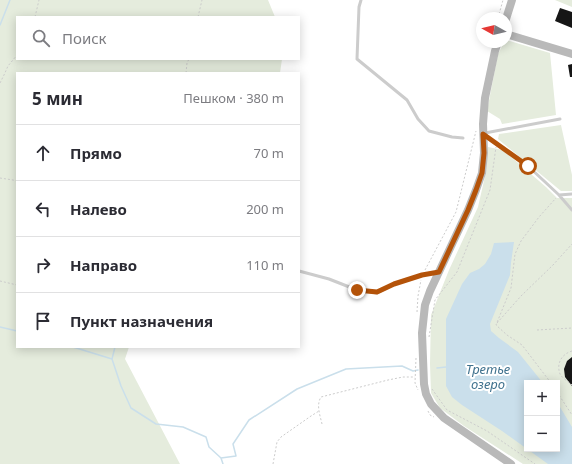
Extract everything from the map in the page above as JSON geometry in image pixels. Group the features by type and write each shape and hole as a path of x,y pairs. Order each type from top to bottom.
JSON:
{"street":[{"path":"508,12 512,0"},
{"path":"512,36 572,54"},
{"path":"496,48 485,98 482,173 468,210 430,291 423,317 422,340 424,384 426,394 431,404 444,418 511,464"}],"lane":[{"path":"361,0 359,7 357,59 407,100 418,119 429,131 452,137 463,138"},
{"path":"483,134 560,119"},
{"path":"483,134 528,166 560,195 572,210"},
{"path":"560,195 572,194"},
{"path":"300,271 329,279 357,290 377,292 394,284 422,275 439,272"}],"path":[{"path":"35,16 39,0"},
{"path":"198,16 202,0"},
{"path":"500,12 503,0"},
{"path":"0,83 8,66 16,56"},
{"path":"186,72 188,60"},
{"path":"456,212 478,125"},
{"path":"428,340 435,300 457,272 490,190 496,143"},
{"path":"0,178 16,181"},
{"path":"496,325 511,288 515,254 521,241 539,217 560,195"},
{"path":"496,325 520,296 553,265 572,244"},
{"path":"0,281 16,285"},
{"path":"496,325 522,346 549,380"},
{"path":"537,330 572,328"},
{"path":"572,351 563,356 559,364 561,374 572,385"},
{"path":"322,424 319,411 319,401 321,397 388,380 415,376 416,365"},
{"path":"429,386 447,410 487,431 535,464"},
{"path":"560,397 572,415"},
{"path":"273,464 277,442 281,437 319,411"}],"green space":[{"path":"0,0 268,0 275,16 16,16 16,60 282,60 280,72 16,72 16,348 129,348 125,359 180,464 0,464"},
{"path":"555,0 572,0 572,7"},
{"path":"512,42 550,53 556,115 502,124 500,119 487,111 498,54 501,48 512,48"},
{"path":"561,125 572,175 572,191 561,191 498,139 499,134"},
{"path":"488,147 503,150 557,198 572,198 572,464 523,464 464,426 440,408 431,393 431,315 449,270 478,207 486,172"}],"water":[{"name":"Третье озеро","path":"514,242 510,275 490,324 491,331 518,352 541,380 524,380 524,447 462,405 452,397 446,386 446,319 462,284 470,273 479,269 485,264 491,254 494,243"},
{"path":"560,407 572,427 572,464 548,464 531,452 560,452"}],"building":[{"path":"560,8 572,12 572,28 555,21"},
{"path":"572,64 572,77 570,77 568,65"},
{"path":"572,357 572,386 565,377 564,369 567,361"}],"waterway":[{"path":"0,25 10,0"},
{"path":"0,327 16,331"},
{"path":"76,348 112,359 121,386 131,408 156,424 183,427 206,437 209,447 221,458 236,456 233,444 249,420 297,389 346,369 402,366 413,371 418,370"},
{"path":"112,359 115,348"},
{"path":"437,368 446,367"},
{"path":"221,458 223,464"}],"route":[{"path":"357,290 377,292 394,284 422,275 439,272 468,210 482,173 484,153 483,134 528,166"}]}
